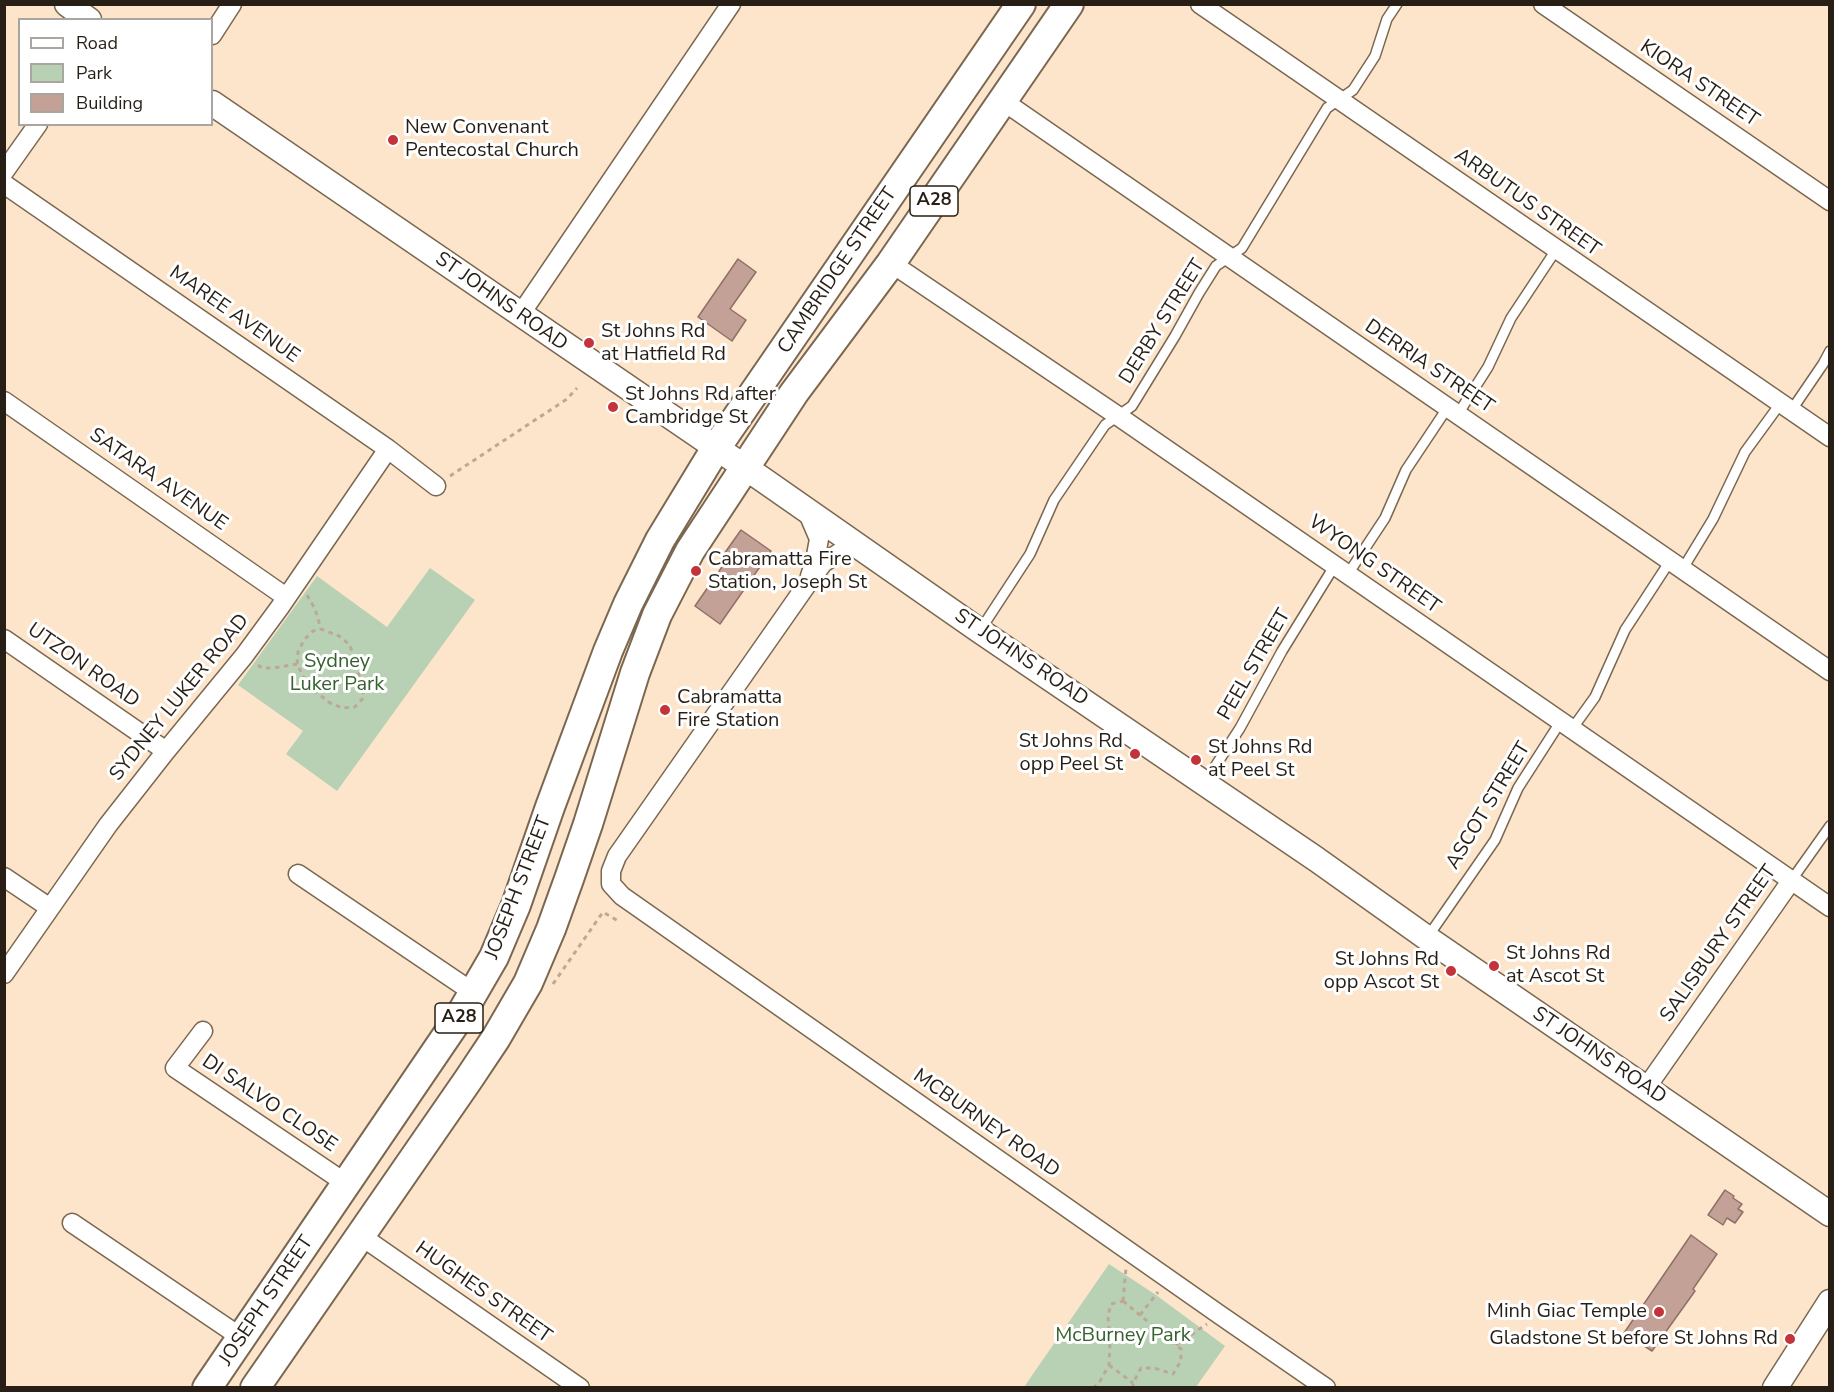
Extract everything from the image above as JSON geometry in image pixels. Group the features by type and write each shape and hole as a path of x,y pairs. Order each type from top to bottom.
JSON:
{"highway":[{"name":"CAMBRIDGE STREET","path":"716,448 1022,4"},
{"name":"CAMBRIDGE STREET","path":"744,468 794,393 891,263 1069,4"},
{"name":"JOSEPH STREET","path":"207,1388 442,1044 494,957 516,905 608,651 628,604 660,540 716,448"},
{"name":"JOSEPH STREET","path":"255,1388 490,1047 528,983 569,879 635,673 657,615 690,551 744,468"}],"main road":[{"path":"67,4 86,18"},
{"name":"ST JOHNS ROAD","path":"213,104 860,546 980,631 1205,782 1427,938 1830,1214"},
{"path":"1775,1388 1830,1302"}],"street":[{"path":"213,33 232,4"},
{"path":"520,315 731,4"},
{"name":"ARBUTUS STREET","path":"1200,4 1830,437"},
{"name":"KIORA STREET","path":"1543,4 1830,201"},
{"name":"DERRIA STREET","path":"1003,101 1830,671"},
{"path":"4,172 37,126"},
{"name":"MAREE AVENUE","path":"4,184 388,449 435,486"},
{"name":"WYONG STREET","path":"891,263 1118,416 1830,907"},
{"name":"SATARA AVENUE","path":"4,401 286,597"},
{"name":"SYDNEY LUKER ROAD","path":"4,974 108,825 244,656 388,449"},
{"path":"807,511 819,539 808,583"},
{"path":"808,583 823,563 845,549 860,546"},
{"name":"MCBURNEY ROAD","path":"808,583 617,856 611,871 611,884 622,896 1326,1388"},
{"name":"UTZON ROAD","path":"4,639 166,751"},
{"path":"298,873 474,993"},
{"path":"4,877 50,908"},
{"name":"SALISBURY STREET","path":"1646,1088 1791,881"},
{"name":"DI SALVO CLOSE","path":"203,1031 175,1068 346,1184"},
{"path":"72,1223 242,1338"},
{"name":"HUGHES STREET","path":"361,1236 580,1388"}],"lane":[{"name":"DERBY STREET","path":"980,631 1030,554 1054,500 1105,425 1132,406 1216,266 1242,248 1327,108 1353,90 1375,56 1387,19 1397,4"},
{"name":"PEEL STREET","path":"1205,782 1240,728 1282,651 1341,570 1385,518 1406,470 1488,367 1511,318 1556,250"},
{"name":"ASCOT STREET","path":"1427,938 1495,840 1518,788 1567,725 1595,697 1625,630 1713,519 1745,452 1786,407 1823,363 1830,351"},
{"name":"SALISBURY STREET","path":"1791,881 1830,826"}],"path":[{"path":"435,486 567,399 577,387"},
{"path":"296,581 306,592 315,609 321,629"},
{"path":"321,629 339,636 350,645 364,698 355,707 342,708 330,704 304,678 297,664 298,652 304,640 313,631 321,629"},
{"path":"244,656 262,668 297,664"},
{"path":"603,912 618,921"},
{"path":"1123,1301 1125,1273 1130,1252"},
{"path":"1140,1315 1168,1279"},
{"path":"1109,1365 1133,1385 1141,1368 1154,1368 1173,1374 1181,1361 1181,1349 1123,1301"},
{"path":"1093,1388 1099,1383 1109,1365 1108,1316 1111,1304 1123,1301"},
{"path":"1176,1345 1220,1315"}],"green space":[{"name":"Sydney Luker Park","path":"430,568 475,600 337,791 286,754 303,731 238,685 317,576 387,627"},
{"name":"McBurney Park","path":"1109,1264 1156,1295 1225,1346 1196,1387 1024,1387"}],"building":[{"path":"738,259 756,272 730,309 746,320 732,341 698,317"},
{"path":"741,530 771,551 720,624 695,606 724,564 719,561"},
{"path":"1725,1190 1742,1204 1738,1209 1743,1212 1735,1223 1727,1218 1723,1225 1708,1215"},
{"name":"Minh Giac Temple","path":"1691,1235 1717,1254 1693,1289 1695,1291 1652,1351 1624,1333"}],"place":[{"name":"New Convenant Pentecostal Church","path":"393,140"},
{"name":"St Johns Rd at Hatfield Rd","path":"589,343"},
{"name":"St Johns Rd after Cambridge St","path":"613,407"},
{"name":"Cabramatta Fire Station, Joseph St","path":"696,571"},
{"name":"Cabramatta Fire Station","path":"665,710"},
{"name":"St Johns Rd opp Peel St","path":"1135,754"},
{"name":"St Johns Rd at Peel St","path":"1196,760"},
{"name":"St Johns Rd at Ascot St","path":"1494,966"},
{"name":"St Johns Rd opp Ascot St","path":"1451,971"},
{"name":"Minh Giac Temple","path":"1659,1312"},
{"name":"Gladstone St before St Johns Rd","path":"1790,1339"}]}
